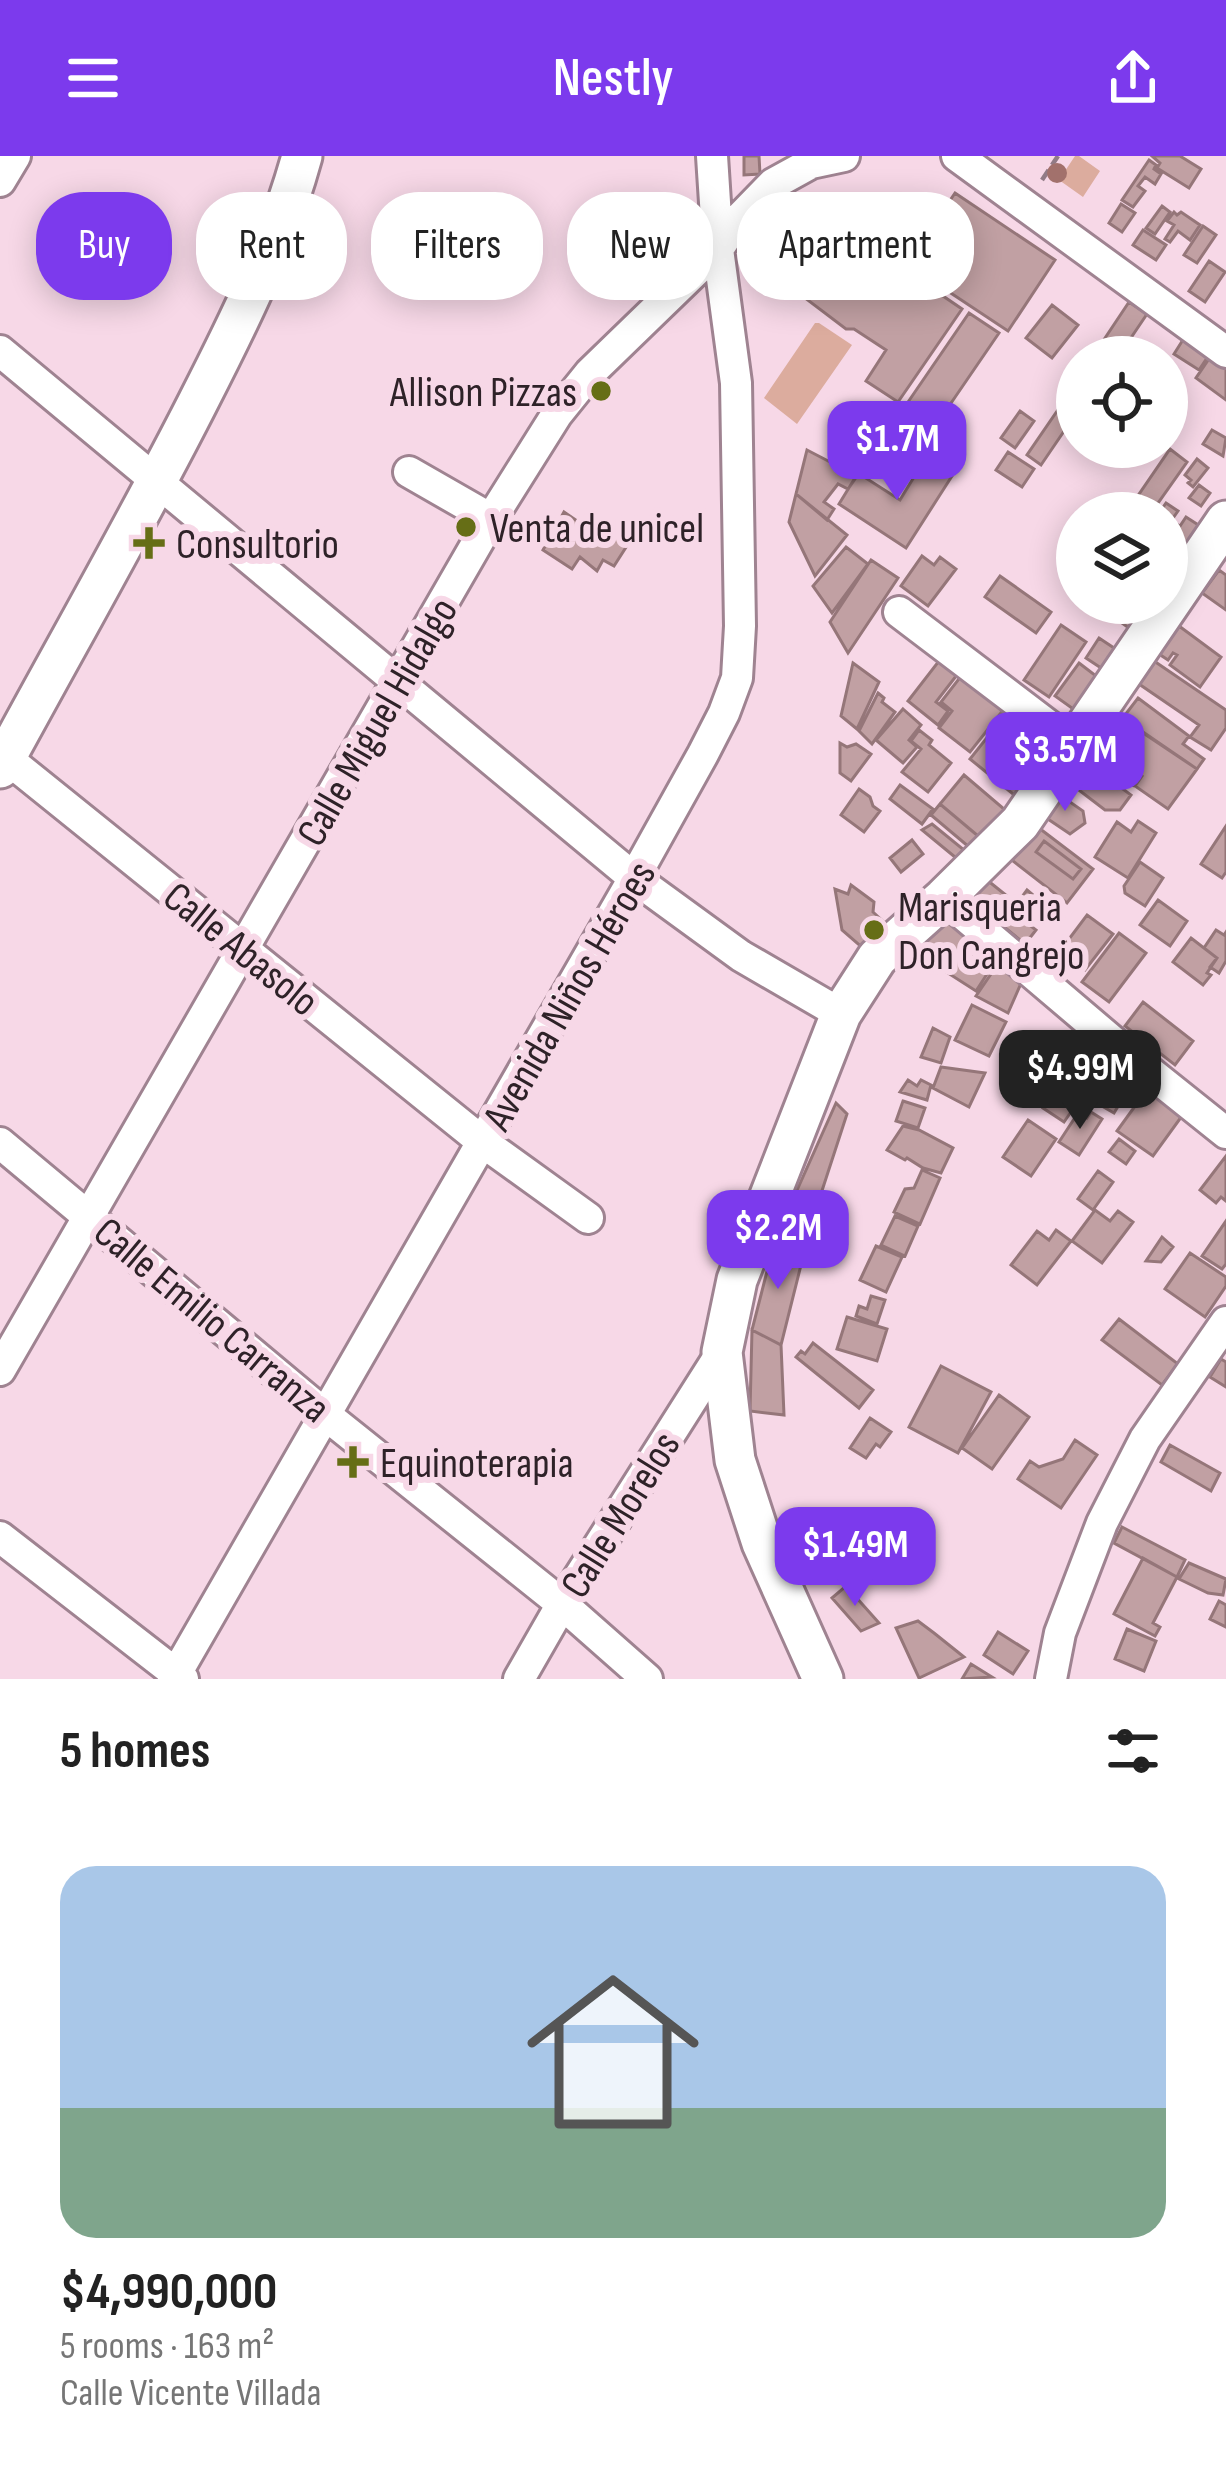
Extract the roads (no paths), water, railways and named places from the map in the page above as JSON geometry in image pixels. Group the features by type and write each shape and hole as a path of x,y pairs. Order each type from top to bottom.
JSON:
{"main road":[{"path":"2,760 158,481 249,302 273,248 302,156"},
{"path":"823,1679 762,1543 735,1460 722,1352 737,1280 841,1014 877,958 1020,824 1226,521"}],"street":[{"path":"0,182 15,156"},
{"name":"Avenida Niños Héroes","path":"178,1677 704,754 737,678 736,383 718,250 712,156"},
{"name":"Calle Miguel Hidalgo","path":"0,1370 491,519 557,414 590,373 718,250 736,222 773,184 811,163 844,156"},
{"path":"957,156 1226,352"},
{"path":"0,351 634,878 741,956 841,1014"},
{"path":"409,472 491,519"},
{"path":"899,612 1074,745"},
{"name":"Calle Abasolo","path":"2,760 484,1143 588,1218"},
{"path":"944,898 1226,1133"},
{"name":"Calle Emilio Carranza","path":"0,1143 647,1679"},
{"path":"1051,1679 1060,1633 1102,1523 1144,1438 1226,1322"},
{"name":"Calle Morelos","path":"519,1679 722,1352"},
{"path":"0,1538 178,1677"}],"place":[{"name":"Allison Pizzas","path":"601,391"},
{"name":"Venta de unicel","path":"466,527"},
{"name":"Consultorio","path":"149,543"},
{"name":"Marisqueria Don Cangrejo","path":"874,930"},
{"name":"Equinoterapia","path":"353,1462"}]}
